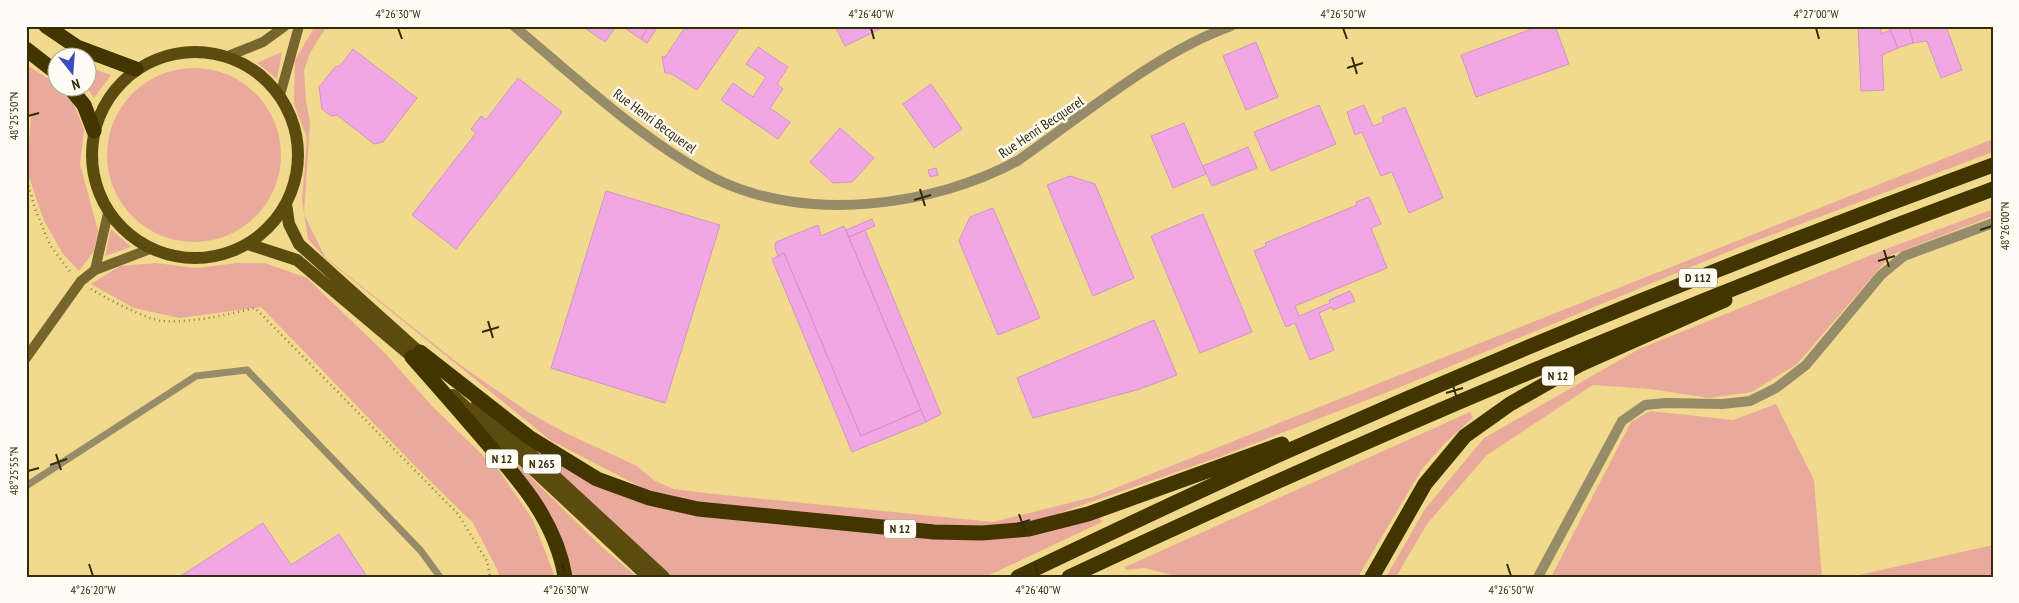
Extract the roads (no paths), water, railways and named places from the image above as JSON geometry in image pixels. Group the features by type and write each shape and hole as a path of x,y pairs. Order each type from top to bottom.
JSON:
{"highway":[{"path":"46,26 78,47 136,70"},
{"path":"26,49 48,66"},
{"path":"78,98 84,105 94,131"},
{"name":"D 112","path":"1406,400 1656,294 1854,216 1993,165"},
{"name":"D 112","path":"1069,577 1344,450 1545,364 1811,257 1993,189"},
{"name":"N 12","path":"1372,577 1425,484 1465,436 1510,404 1579,364 1707,310 1811,257"},
{"name":"N 12","path":"416,354 530,438 597,479 648,498 698,509 934,532 982,533 1029,528 1088,514 1406,400"},
{"name":"N 12","path":"416,354 521,482 544,516 563,564 565,577"},
{"path":"1018,577 1283,454 1406,400"}],"main road":[{"path":"192,52 228,56 254,70 280,95 292,118 298,143 298,168 286,204 266,232 251,245 233,252 205,258 177,258 150,249 127,234 108,213 96,187 91,159 94,131 107,100 117,86 136,70 163,56 192,52"},
{"name":"N 265","path":"286,204 289,224 299,244 648,577"},
{"name":"N 265","path":"251,245 297,260 416,354 664,577"}],"street":[{"path":"228,56 263,42 285,26"},
{"path":"280,95 299,26"},
{"name":"Rue Henri Becquerel","path":"514,26 616,112 667,149 716,179 768,198 822,204 881,204 938,192 1002,170 1140,74 1184,48 1231,26"},
{"path":"95,270 108,213"},
{"path":"1538,577 1622,421 1646,405 1666,403 1722,404 1750,401 1776,388 1806,365 1881,275 1904,256 1993,223"},
{"path":"26,358 82,281 95,270 150,249"}],"lane":[{"path":"26,486 196,376 247,370 421,551 440,577"}]}
